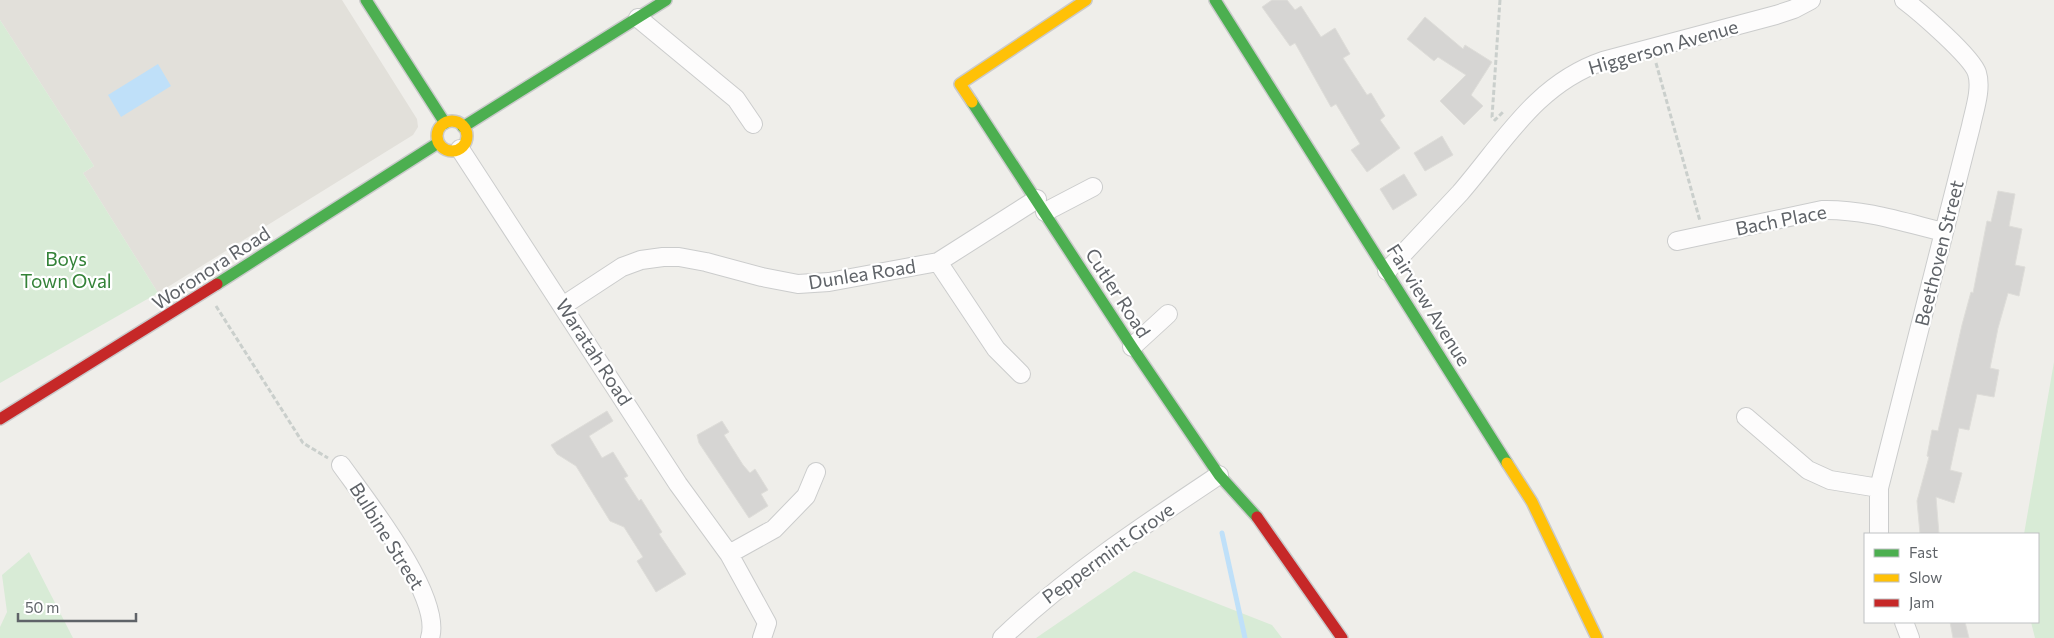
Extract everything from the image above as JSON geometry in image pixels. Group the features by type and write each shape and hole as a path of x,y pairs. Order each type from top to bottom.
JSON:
{"street":[{"path":"366,0 445,123"},
{"path":"463,127 666,0"},
{"name":"Cutler Road","path":"1086,0 960,84 1041,205 1132,347 1219,475 1261,521 1342,638"},
{"name":"Fairview Avenue","path":"1214,0 1388,271 1532,502 1597,638"},
{"name":"Higgerson Avenue","path":"1388,271 1548,91 1578,71 1652,47 1776,15 1794,9 1811,0"},
{"name":"Beethoven Street","path":"1879,533 1879,488 1978,92 1977,73 1964,55 1904,0"},
{"path":"638,18 736,99 753,124"},
{"path":"457,122 463,127 466,136 460,149 446,150 438,143 439,130 445,123 457,122"},
{"name":"Woronora Road","path":"0,419 207,292 438,143"},
{"name":"Waratah Road","path":"460,149 564,305 678,484 729,554 767,622 762,638"},
{"name":"Dunlea Road","path":"564,305 622,267 642,260 656,258 679,257 706,262 782,282 798,284 838,280 938,262 1041,205 1093,187"},
{"name":"Bach Place","path":"1677,242 1822,210 1842,210 1879,216 1944,232"},
{"path":"938,262 996,349 1021,374"},
{"path":"1132,347 1168,314"},
{"path":"1746,417 1808,470 1830,480 1879,488"},
{"name":"Bulbine Street","path":"342,466 399,549 425,597 432,618 430,638"},
{"path":"729,554 774,529 806,496 816,472"},
{"name":"Peppermint Grove","path":"1002,638 1041,602 1089,564 1219,475"},
{"path":"1904,623 1910,638"}],"path":[{"path":"1500,0 1492,117 1495,120 1503,112 1516,125"},
{"path":"1652,47 1704,236"},
{"path":"207,292 303,443 342,466"}],"shaded area":[{"path":"0,0 342,0 417,119 418,127 413,135 158,293 83,173 94,166 0,20"}],"green space":[{"name":"Boys Town Oval","path":"0,20 94,166 83,173 158,293 0,383"},
{"path":"2054,362 2054,638 2035,638 2031,623 2039,623 2039,533 2024,533"},
{"path":"29,552 73,638 0,638 0,627 7,612 2,575"},
{"path":"1134,571 1272,625 1282,638 1036,638"}],"water":[{"path":"158,64 171,86 121,117 108,95"}],"building":[{"path":"1272,0 1287,0 1295,10 1301,6 1321,37 1335,28 1350,54 1343,58 1367,95 1371,93 1385,116 1380,120 1400,148 1367,172 1351,150 1360,144 1336,104 1331,107 1295,43 1290,46 1262,7"},
{"path":"1425,17 1463,49 1465,45 1492,62 1471,95 1483,106 1464,125 1440,101 1466,75 1438,57 1434,61 1407,39"},
{"path":"1442,136 1453,155 1425,171 1414,153"},
{"path":"1404,174 1417,195 1393,210 1380,189"},
{"path":"1998,191 2015,194 2009,226 2022,229 2015,265 2025,267 2019,296 2008,293 1998,328 1990,368 1999,370 1994,397 1977,394 1969,430 1959,428 1950,470 1962,473 1954,503 1936,497 1939,533 1920,533 1917,501 1929,457 1927,456 1932,430 1938,431 1962,325 1971,292 1973,293 1987,221 1991,222"},
{"path":"607,411 613,421 589,436 602,458 613,452 628,476 624,478 639,501 641,499 662,532 659,534 686,574 656,592 637,561 643,557 624,527 610,521 576,466 557,454 551,445"},
{"path":"722,421 729,432 724,435 743,465 750,473 755,469 768,490 761,494 768,506 749,518 699,443 697,435"},
{"path":"1950,623 1965,623 1969,638 1953,638"}],"waterway":[{"path":"1222,533 1245,638"}],"traffic: fast":[{"path":"366,0 445,123"},
{"path":"463,127 666,0"},
{"path":"1215,0 1507,463"},
{"path":"972,102 1132,347 1219,475 1257,517"},
{"path":"217,284 438,143"}],"traffic: slow":[{"path":"972,102 960,84 1086,0"},
{"path":"452,121 462,126 467,136 462,146 452,151 442,146 437,136 442,126 452,121"},
{"path":"1507,463 1532,502 1597,638"}],"traffic: jam":[{"path":"0,419 217,284"},
{"path":"1257,517 1342,638"}]}
